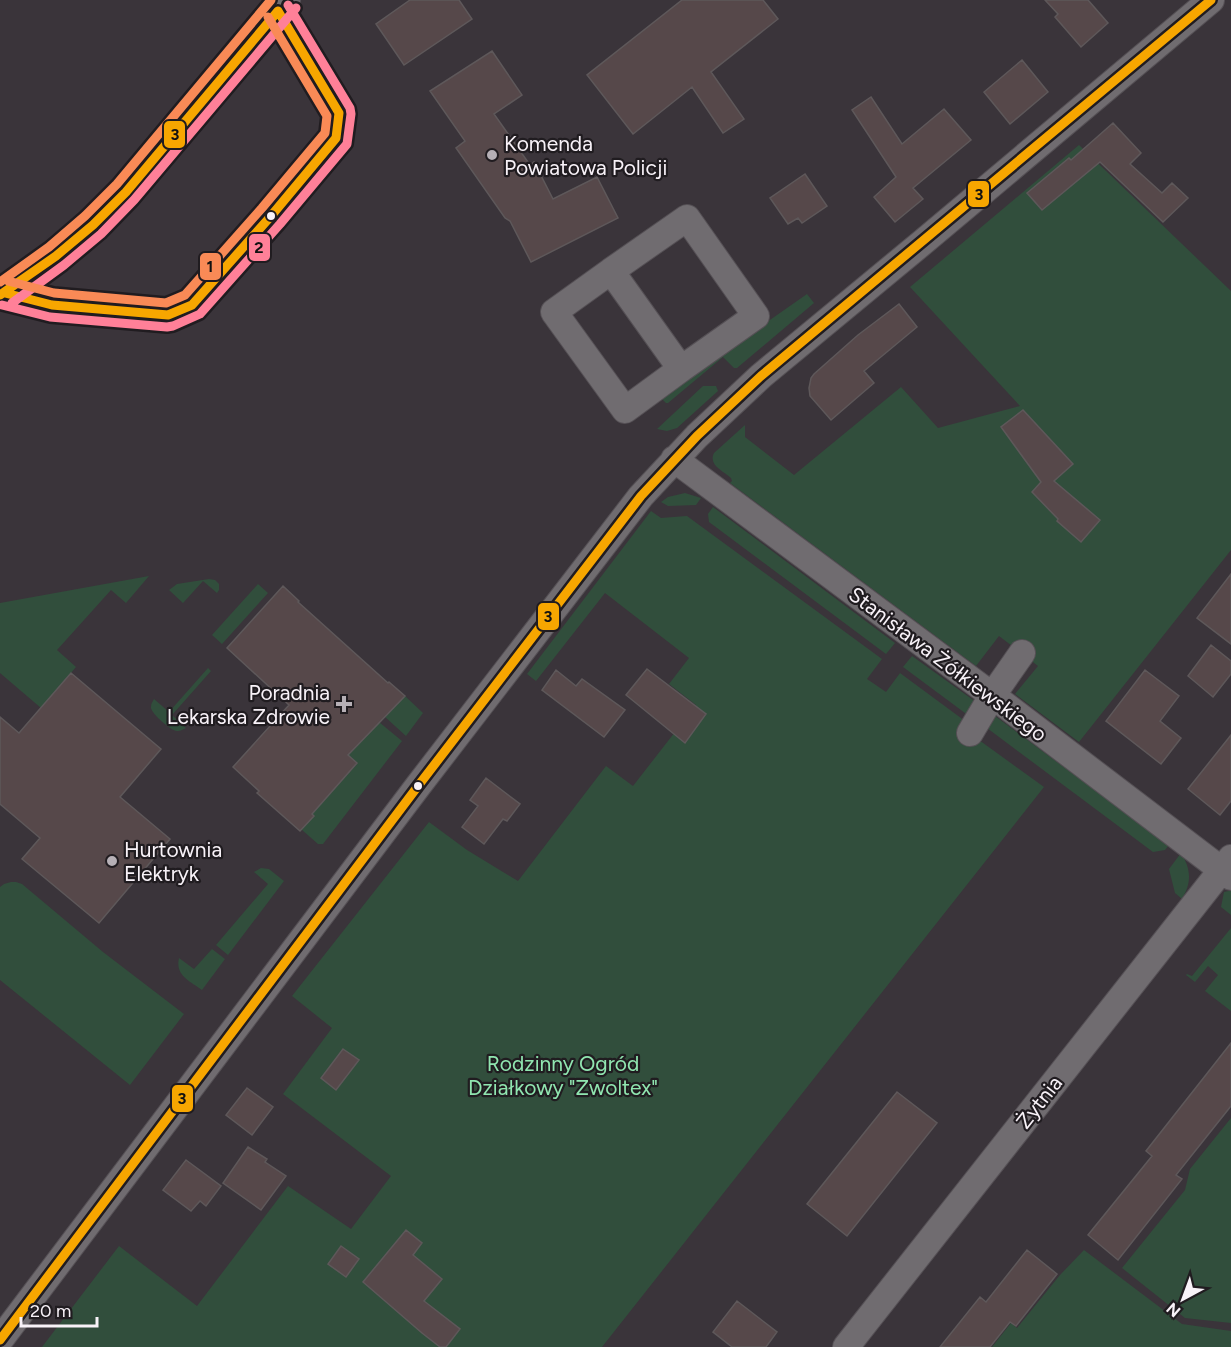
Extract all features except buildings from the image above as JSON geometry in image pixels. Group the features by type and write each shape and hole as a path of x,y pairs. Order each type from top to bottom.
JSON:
{"street":[{"path":"0,1340 418,786 641,496 674,459 761,376 1211,0"},
{"path":"282,6 339,112 336,138 192,305 168,315 52,305 2,294 56,256 93,225 126,192 282,6"},
{"path":"687,218 756,316 625,410 554,312 611,271 687,218"},
{"path":"611,271 681,369"},
{"name":"Stanisława Żółkiewskiego","path":"674,459 1228,868"},
{"path":"970,733 1022,653"},
{"name":"Żytnia","path":"846,1347 1228,868"}],"green space":[{"path":"1079,145 1231,291 1231,550 1079,742 1015,694 1038,666 999,636 976,666 730,483 731,478 717,467 713,457 714,453 745,425 745,437 794,475 901,387 938,428 1020,406 910,287"},
{"path":"807,294 814,303 737,368 734,368 723,357 668,403 660,397"},
{"path":"703,386 716,386 718,391 677,428 667,431 657,429"},
{"path":"685,493 701,498 696,505 668,506 661,502 668,497"},
{"path":"713,507 895,643 886,654 709,522 708,514"},
{"name":"Rodzinny Ogród Działkowy \"Zwoltex\"","path":"651,511 661,518 687,516 882,659 867,679 886,692 900,673 965,721 961,727 1044,787 602,1347 42,1347 119,1246 197,1306 288,1186 351,1229 391,1176 283,1094 332,1028 292,996 429,822 467,850 518,881 606,766 633,786 696,705 669,684 689,658 605,593 536,681 527,674"},
{"path":"149,576 126,603 111,590 57,650 76,667 41,708 0,673 0,603"},
{"path":"209,579 219,584 217,593 203,581 183,603 169,590 177,584"},
{"path":"258,584 268,593 222,644 212,635"},
{"path":"912,656 976,702 969,716 903,667"},
{"path":"208,668 211,671 172,715 186,728 177,731 158,718 151,708 154,699 169,712"},
{"path":"405,696 423,713 406,736 384,716"},
{"path":"995,716 1169,845 1165,850 1153,852 987,728"},
{"path":"379,722 402,741 323,844 318,844 301,829 357,764 348,755"},
{"path":"1181,853 1189,876 1182,899 1175,893 1169,869"},
{"path":"261,868 269,869 284,881 228,955 216,945 268,884 254,872"},
{"path":"11,882 22,884 103,952 184,1014 130,1085 0,980 0,887"},
{"path":"1231,891 1231,915 1221,907 1224,892"},
{"path":"1231,928 1231,1011 1205,991 1218,975 1208,966 1195,982 1186,975 1192,976"},
{"path":"212,949 225,959 202,990 181,973 179,958 194,969"},
{"path":"1231,1118 1231,1323 1185,1318 1122,1268 1185,1190 1190,1169"},
{"path":"1084,1250 1182,1324 1231,1331 1231,1347 992,1347 1011,1323 1017,1328 1060,1275"}],"transit line":[{"name":"1","path":"0,282 49,247 117,184 271,0"},
{"name":"3","path":"0,1340 418,786 641,496 697,436 761,376 1211,0"},
{"name":"2","path":"2,305 50,317 167,327 200,314 347,144 350,108 288,5"},
{"name":"2","path":"12,303 64,265 101,234 134,200 296,8"},
{"name":"3","path":"0,295 56,256 93,225 126,192 278,11 339,113 336,138 192,305 168,315 52,305 5,293"},
{"name":"1","path":"8,281 54,293 166,303 185,295 325,133 327,116 268,17"}],"place":[{"name":"Komenda Powiatowa Policji","path":"492,155"},
{"name":"Poradnia Lekarska Zdrowie","path":"344,704"},
{"name":"Hurtownia Elektryk","path":"112,861"}]}
